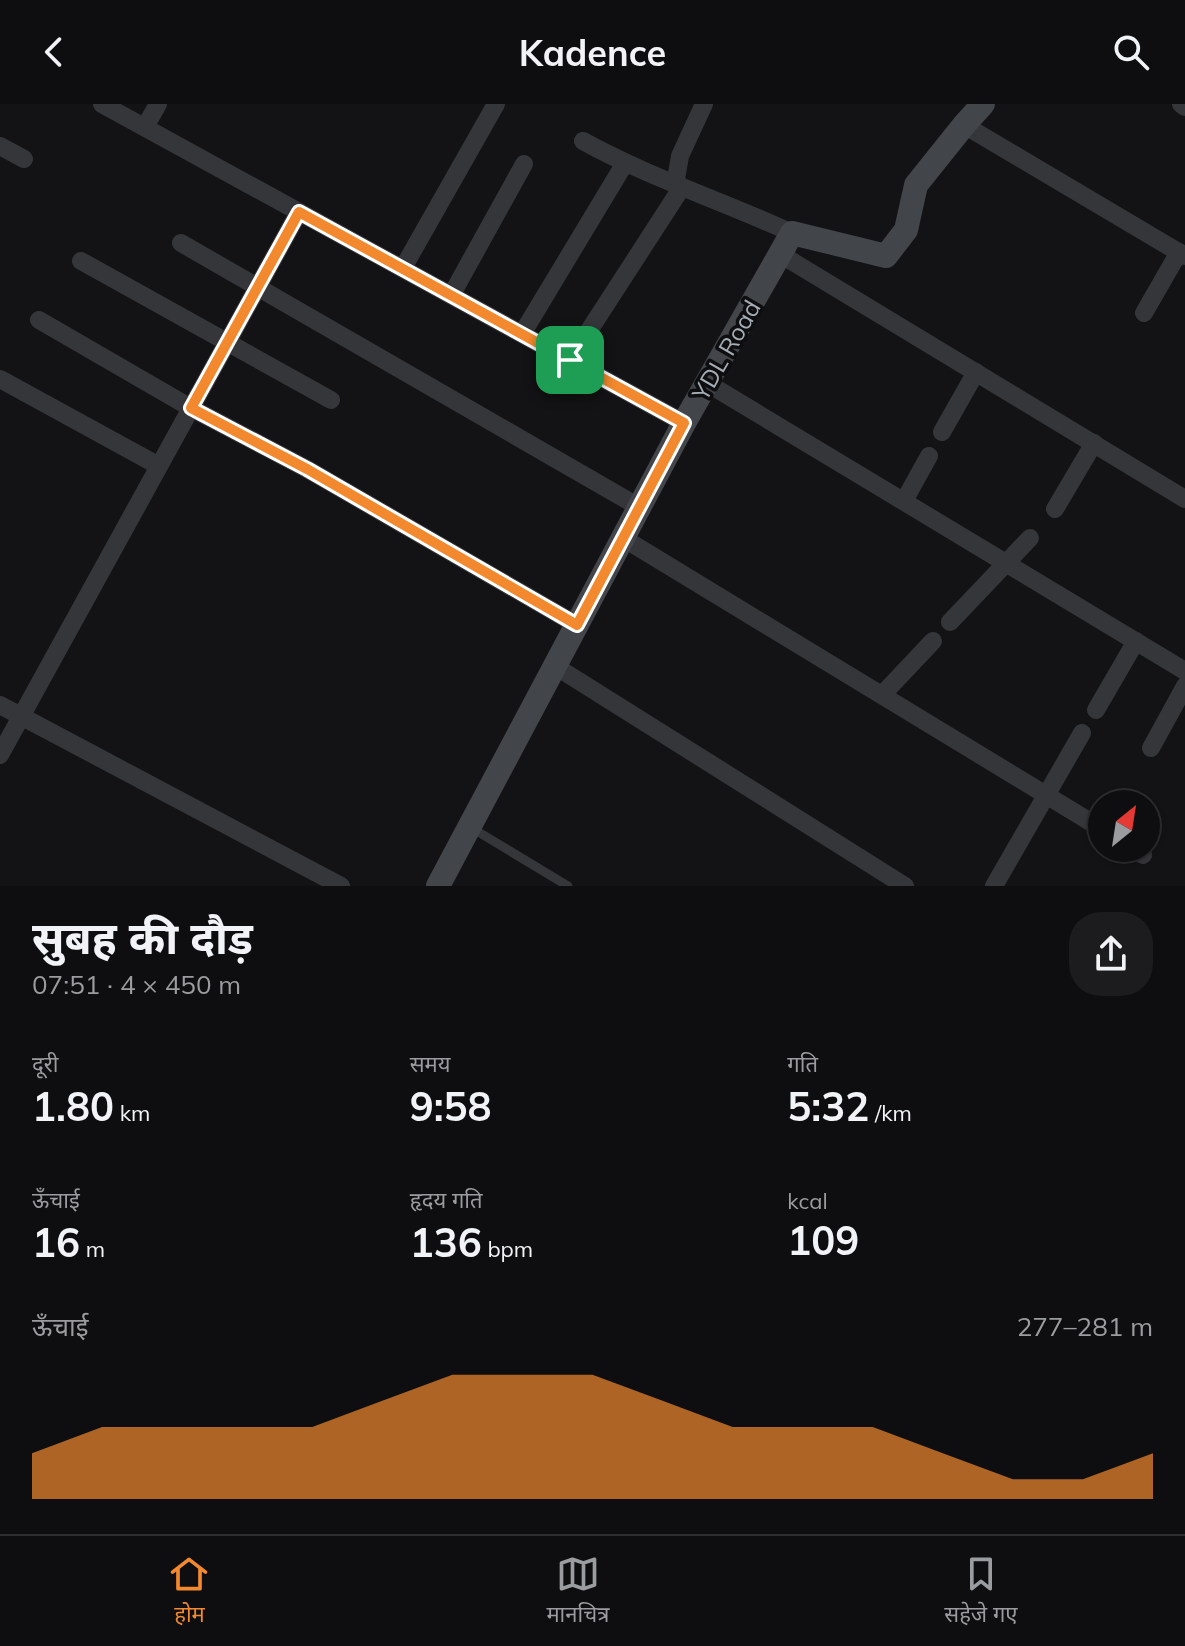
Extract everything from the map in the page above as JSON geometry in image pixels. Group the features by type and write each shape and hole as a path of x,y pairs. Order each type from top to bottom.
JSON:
{"street":[{"path":"102,104 684,423"},
{"path":"145,127 158,104"},
{"path":"403,268 496,104"},
{"path":"570,360 678,186 680,156 704,104"},
{"path":"786,243 886,256 906,230 916,185 983,104"},
{"path":"964,125 1182,254 1144,313"},
{"path":"583,141 625,163 742,210 976,372 1185,499"},
{"path":"0,146 24,159"},
{"path":"522,334 625,163"},
{"path":"452,294 524,164"},
{"path":"0,755 299,212"},
{"path":"181,243 639,507"},
{"name":"YDL Road","path":"438,886 684,423 786,243"},
{"path":"81,261 331,400"},
{"path":"39,320 191,408 307,469 577,625"},
{"path":"942,432 976,372"},
{"path":"0,379 159,466"},
{"path":"707,383 1185,671"},
{"path":"1055,509 1094,443"},
{"path":"904,501 929,456"},
{"path":"623,538 1088,820"},
{"path":"950,622 1030,538"},
{"path":"882,695 933,641"},
{"path":"1096,710 1136,641"},
{"path":"555,666 905,886"},
{"path":"1151,748 1185,686"},
{"path":"0,705 341,886"},
{"path":"994,886 1082,733"}],"lane":[{"path":"470,827 568,886"}],"route":[{"path":"299,212 570,360 684,423 577,625 307,469 191,408 299,212"}]}
